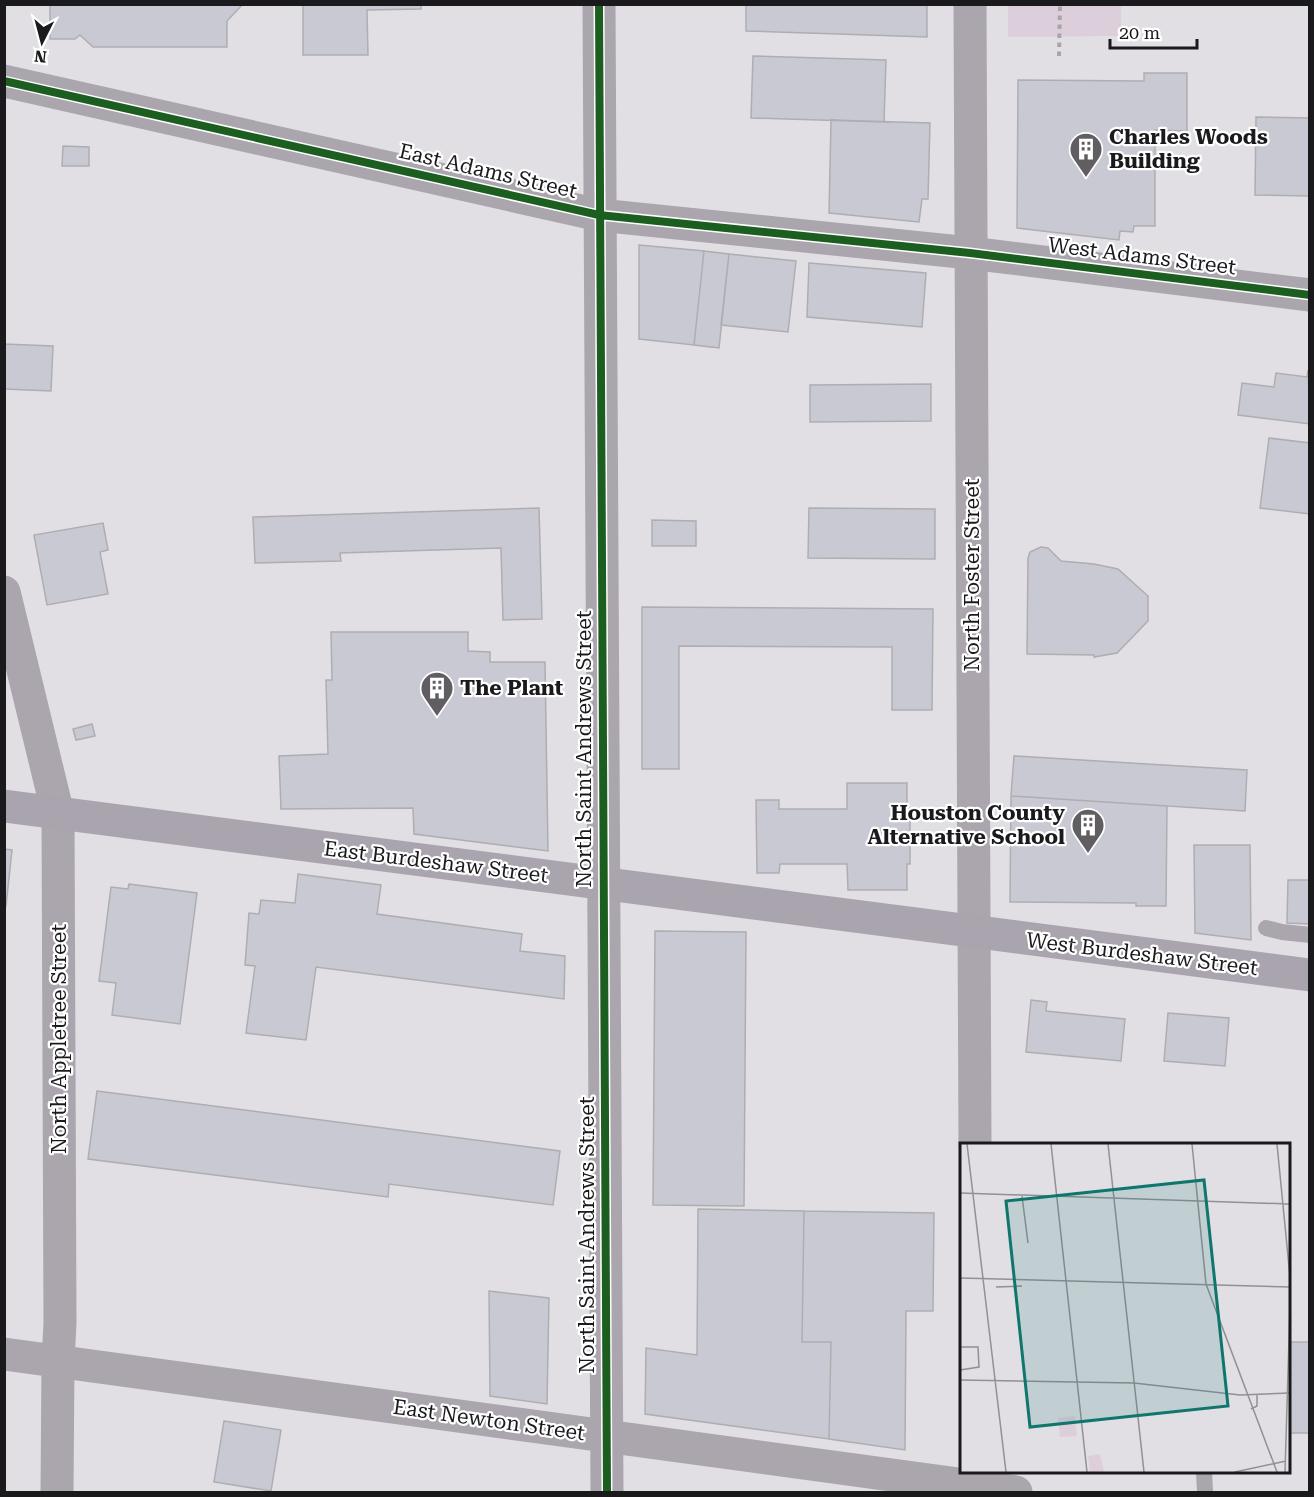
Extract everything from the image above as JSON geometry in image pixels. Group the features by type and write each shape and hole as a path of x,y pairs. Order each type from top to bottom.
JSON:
{"street":[{"name":"North Saint Andrews Street","path":"599,4 607,1492"},
{"name":"North Foster Street","path":"970,4 975,1143"},
{"name":"East Adams Street","path":"4,81 599,215 970,253"},
{"name":"West Adams Street","path":"970,253 1310,295"},
{"name":"North Appletree Street","path":"4,592 58,814 60,1323 57,1492"},
{"name":"East Burdeshaw Street","path":"4,806 975,933"},
{"name":"West Burdeshaw Street","path":"975,933 1310,975"},
{"name":"East Newton Street","path":"4,1354 974,1484 1016,1492"}],"lane":[{"path":"1266,928 1310,935"},
{"path":"1204,1473 1205,1492"}],"path":[{"path":"1059,56 1060,4"}],"shaded area":[{"path":"1008,5 1121,5 1121,36 1008,37"}],"building":[{"path":"50,4 243,4 227,21 227,47 93,47 80,35 75,39 50,39"},
{"path":"303,4 421,4 421,9 367,10 368,55 303,55"},
{"path":"746,4 927,4 927,37 746,31"},
{"path":"753,56 886,60 884,122 751,118"},
{"name":"Charles Woods Building","path":"1144,73 1187,73 1187,131 1155,130 1155,226 1134,226 1133,232 1120,231 1119,240 1017,228 1018,80 1144,81"},
{"path":"1256,117 1310,118 1310,196 1255,195"},
{"path":"831,120 930,123 928,199 922,199 919,222 829,213"},
{"path":"63,146 89,147 89,166 62,166"},
{"path":"639,245 704,251 694,345 639,339"},
{"path":"704,251 729,254 719,348 694,345"},
{"path":"729,254 796,261 788,332 721,325"},
{"path":"809,263 926,273 922,327 807,317"},
{"path":"4,344 53,346 51,391 4,389"},
{"path":"1308,370 1310,424 1238,415 1242,383 1274,387 1276,373 1307,377"},
{"path":"931,384 931,421 810,422 810,385"},
{"path":"1269,438 1310,443 1310,514 1260,508"},
{"path":"539,508 542,619 503,620 501,548 340,553 341,561 255,563 253,517"},
{"path":"809,508 935,509 935,559 808,558"},
{"path":"652,520 696,521 696,546 652,546"},
{"path":"103,523 108,550 100,552 108,594 47,605 34,535"},
{"path":"1041,547 1048,548 1061,561 1118,569 1148,596 1148,621 1117,653 1094,657 1094,655 1027,654 1028,558 1030,552"},
{"path":"642,607 933,609 932,710 892,710 892,647 679,646 679,769 642,769"},
{"name":"The Plant","path":"331,632 468,632 468,651 490,652 490,662 545,662 548,851 414,834 413,808 281,809 279,756 328,754 326,680 332,680"},
{"path":"92,724 95,736 76,740 73,729"},
{"path":"1014,756 1247,770 1245,811 1011,796"},
{"path":"847,783 907,783 907,808 910,808 910,864 907,864 907,890 848,890 847,864 780,864 779,873 757,873 756,800 779,800 779,809 847,809"},
{"name":"Houston County Alternative School","path":"1011,796 1167,806 1166,906 1136,906 1136,903 1010,902"},
{"path":"1194,845 1250,845 1251,940 1195,933"},
{"path":"4,849 12,850 6,906 4,906"},
{"path":"298,874 381,885 377,914 522,934 520,951 565,956 564,999 316,967 306,1040 246,1033 255,966 245,965 249,913 259,914 261,900 295,903"},
{"path":"1288,880 1310,880 1310,924 1287,923"},
{"path":"129,884 197,893 180,1024 112,1015 116,983 99,981 111,887 128,889"},
{"path":"655,931 746,932 744,1206 653,1205"},
{"path":"1031,1000 1047,1002 1046,1011 1125,1019 1121,1061 1026,1052"},
{"path":"1168,1013 1229,1018 1225,1066 1164,1061"},
{"path":"97,1091 560,1151 553,1205 389,1184 388,1197 88,1159"},
{"path":"698,1209 804,1211 802,1342 831,1342 829,1439 645,1414 646,1348 697,1355"},
{"path":"804,1211 934,1213 933,1311 906,1311 905,1450 829,1439 831,1342 802,1342"},
{"path":"489,1291 549,1298 547,1404 490,1396"},
{"path":"1290,1342 1310,1342 1310,1433 1290,1433"},
{"path":"224,1421 281,1430 271,1491 214,1482"}],"cycle path":[{"path":"599,4 607,1492"},
{"path":"4,81 599,215 970,253 1310,295"}],"place":[{"name":"Charles Woods Building","path":"1086,178"},
{"name":"The Plant","path":"437,717"},
{"name":"Houston County Alternative School","path":"1088,854"}]}
